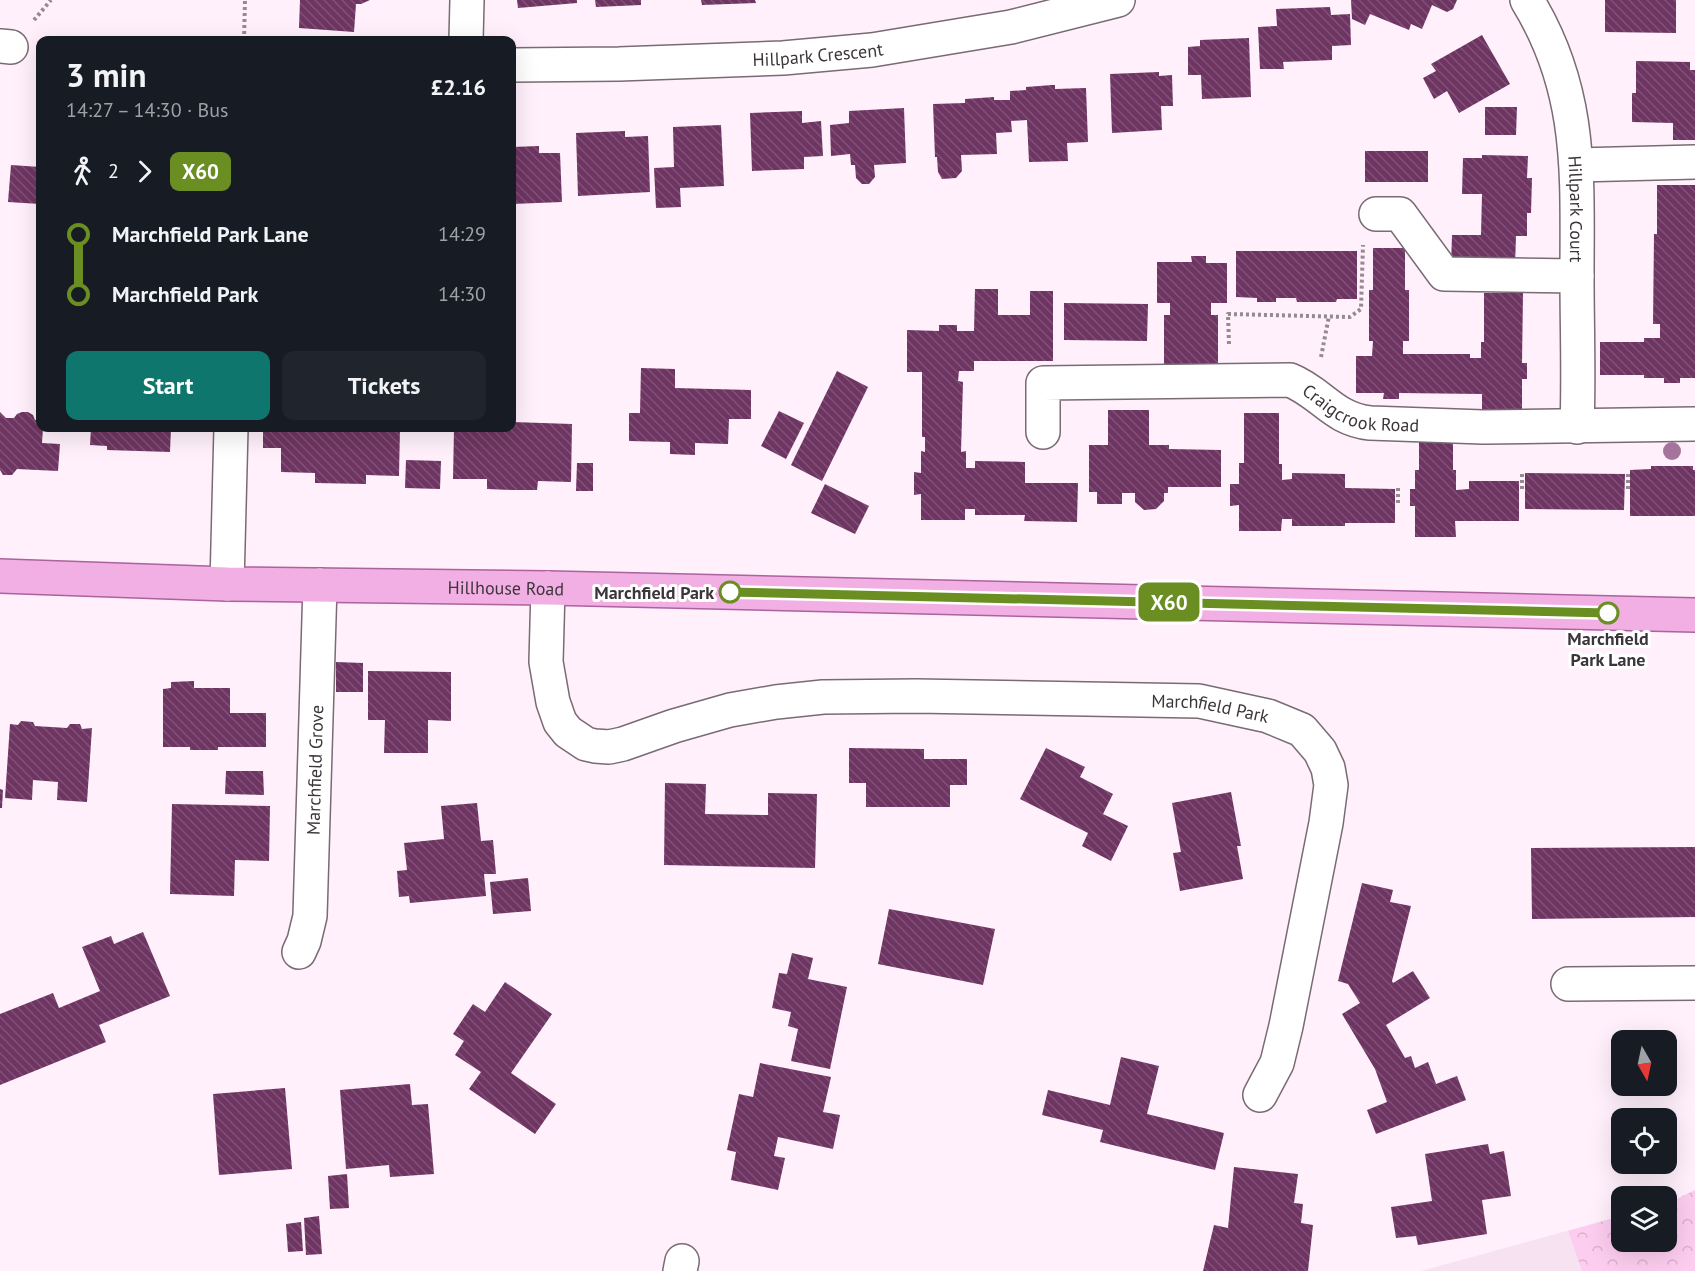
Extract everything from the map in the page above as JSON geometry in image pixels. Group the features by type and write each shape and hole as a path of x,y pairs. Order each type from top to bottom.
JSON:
{"main road":[{"name":"Hillhouse Road","path":"0,576 227,584 548,588 1695,615"}],"street":[{"path":"466,36 467,0"},
{"name":"Hillpark Crescent","path":"516,65 783,58 872,50 1011,27 1118,0"},
{"name":"Hillpark Court","path":"1527,0 1549,39 1565,87 1575,140 1577,165 1577,427"},
{"path":"1577,165 1695,162"},
{"path":"1376,214 1400,214 1444,274 1577,276"},
{"name":"Craigcrook Road","path":"1043,432 1043,383 1290,380 1300,384 1342,415 1356,422 1484,427 1695,424"},
{"path":"227,584 231,432"},
{"name":"Marchfield Grove","path":"299,952 307,930 310,910 320,585"},
{"name":"Marchfield Park","path":"548,588 546,662 553,702 560,722 568,732 586,744 595,746 609,747 623,744 730,710 823,697 938,696 1199,701 1268,716 1302,730 1320,751 1328,768 1331,785 1326,823 1286,1026 1276,1063 1260,1095"},
{"path":"1568,984 1695,983"}],"path":[{"path":"244,36 245,0"},
{"path":"1230,381 1228,314 1350,317 1361,309 1364,243 1376,214"},
{"path":"1522,474 1522,490"},
{"path":"1628,474 1628,492"},
{"path":"1398,488 1398,504"}],"shaded area":[{"path":"1695,1190 1695,1271 1421,1271 1611,1219 1611,1252 1677,1252 1677,1199"}],"green space":[{"path":"1695,1190 1695,1271 1582,1271 1568,1231 1611,1219 1611,1252 1677,1252 1677,1199"}],"building":[{"path":"300,0 370,0 356,4 354,32 299,28"},
{"path":"517,0 577,0 577,3 518,8"},
{"path":"595,0 641,0 641,5 596,7"},
{"path":"701,0 755,0 756,3 702,5"},
{"path":"1351,0 1457,0 1453,9 1447,12 1432,5 1422,29 1411,24 1409,30 1370,14 1365,25 1352,19"},
{"path":"1605,0 1676,0 1676,33 1605,32"},
{"path":"1330,7 1331,15 1350,14 1351,45 1332,46 1332,60 1283,62 1284,69 1260,69 1258,27 1277,26 1276,9"},
{"path":"1482,35 1510,84 1459,113 1447,91 1434,99 1423,78 1436,71 1431,64"},
{"path":"1249,38 1251,97 1202,99 1201,75 1188,75 1188,47 1200,46 1200,40"},
{"path":"1636,61 1690,62 1690,70 1695,70 1695,140 1673,140 1673,123 1632,122 1632,93 1636,93"},
{"path":"1159,72 1159,76 1172,75 1173,106 1161,106 1162,130 1112,133 1110,74"},
{"path":"1055,85 1055,89 1086,88 1088,142 1067,143 1068,161 1029,162 1027,120 1011,121 1012,132 996,133 997,154 961,155 962,171 956,178 942,179 938,172 937,157 935,157 933,104 965,103 965,99 994,97 994,100 1010,100 1010,91 1026,90 1026,87"},
{"path":"1485,107 1517,107 1516,135 1485,135"},
{"path":"904,108 906,163 874,165 875,177 869,184 862,184 856,178 855,165 851,165 850,154 831,156 830,125 849,123 849,111"},
{"path":"802,111 802,123 821,121 823,156 804,157 804,169 752,171 750,113"},
{"path":"721,125 724,186 680,188 681,207 656,208 654,168 674,167 673,127"},
{"path":"625,131 625,137 648,136 650,192 578,196 576,133"},
{"path":"539,146 539,153 560,153 562,202 516,204 516,147"},
{"path":"1365,151 1428,151 1428,182 1365,182"},
{"path":"1482,155 1528,156 1527,178 1532,178 1531,213 1527,213 1527,236 1516,236 1515,266 1451,265 1452,235 1481,235 1482,194 1462,194 1463,158 1482,158"},
{"path":"11,165 36,167 36,204 8,202"},
{"path":"1657,185 1695,185 1695,378 1680,378 1680,383 1664,383 1664,378 1644,378 1644,375 1600,375 1600,342 1644,342 1644,338 1660,338 1660,324 1653,324"},
{"path":"1373,248 1405,248 1405,290 1409,290 1409,341 1403,341 1403,354 1470,354 1470,358 1481,358 1481,342 1484,342 1484,293 1523,293 1522,363 1527,363 1527,379 1522,379 1522,409 1482,409 1482,394 1399,393 1399,399 1383,399 1384,393 1356,393 1356,356 1372,356 1373,341 1369,341 1369,290 1373,290"},
{"path":"1236,251 1357,251 1357,299 1337,299 1336,302 1297,302 1296,298 1276,298 1276,302 1257,302 1257,298 1236,297"},
{"path":"1191,256 1206,256 1206,263 1227,263 1227,303 1211,303 1211,315 1218,315 1218,368 1164,367 1164,315 1170,315 1170,303 1157,303 1157,262 1192,262"},
{"path":"975,289 998,289 998,315 1030,315 1030,291 1053,291 1053,361 974,361 974,371 959,371 958,381 963,382 961,452 966,451 966,468 975,468 975,461 1025,462 1025,483 1078,483 1077,522 1024,521 1025,515 975,515 975,509 965,509 965,520 921,520 921,494 914,495 914,472 921,473 921,451 925,452 925,437 922,437 922,372 907,372 907,330 939,331 939,325 957,325 957,331 974,331"},
{"path":"1064,303 1148,304 1147,341 1064,340"},
{"path":"641,368 675,369 675,388 751,390 751,419 729,419 728,444 695,443 695,455 670,454 670,442 629,441 629,413 640,413"},
{"path":"837,371 868,387 822,481 791,465"},
{"path":"1108,410 1149,410 1149,445 1169,445 1169,449 1221,450 1221,487 1168,487 1168,493 1164,493 1164,501 1156,509 1144,510 1135,502 1135,493 1122,493 1122,504 1097,504 1097,492 1089,492 1089,445 1108,445"},
{"path":"779,411 804,423 786,459 761,446"},
{"path":"0,412 6,418 14,418 17,414 28,412 36,420 36,432 43,432 42,443 60,444 58,471 17,469 12,475 3,475 0,470"},
{"path":"1244,413 1279,413 1279,464 1282,464 1282,480 1292,479 1292,473 1345,474 1345,488 1395,489 1395,523 1292,526 1292,519 1282,519 1281,531 1239,531 1239,505 1230,506 1230,484 1239,484 1239,463 1244,463"},
{"path":"516,422 572,424 571,482 538,481 537,490 512,490 487,489 487,479 453,479 454,432 516,432"},
{"path":"91,432 171,432 170,452 107,450 107,446 90,445"},
{"path":"263,432 400,432 399,476 366,475 366,484 315,483 315,473 281,472 281,448 263,448"},
{"path":"1419,441 1453,441 1456,490 1469,489 1469,481 1519,481 1519,521 1455,521 1456,537 1415,537 1415,506 1410,506 1410,489 1415,489 1415,470 1419,470"},
{"path":"406,460 441,461 440,489 405,488"},
{"path":"577,463 593,463 593,491 576,491"},
{"path":"1651,466 1693,466 1695,470 1695,516 1630,516 1630,470 1651,469"},
{"path":"1525,473 1625,474 1624,510 1525,509"},
{"path":"825,484 869,506 855,534 811,513"},
{"path":"336,662 363,663 363,692 336,692"},
{"path":"368,671 451,672 451,721 428,720 428,753 384,753 385,720 368,720"},
{"path":"194,681 194,688 230,688 230,713 266,713 266,747 218,747 218,750 190,750 190,747 163,747 163,689 171,688 171,682"},
{"path":"21,721 33,722 35,726 67,728 70,724 80,724 82,729 92,728 87,802 57,800 58,782 33,780 32,800 5,798 10,724 18,725"},
{"path":"849,748 924,749 924,759 967,759 967,785 950,785 950,807 866,807 866,783 849,783"},
{"path":"1046,748 1085,767 1080,777 1113,794 1103,814 1128,826 1111,861 1082,846 1088,833 1020,799"},
{"path":"226,771 263,771 264,795 225,794"},
{"path":"665,783 706,784 705,814 768,815 768,793 817,794 815,868 664,865"},
{"path":"0,789 3,790 2,808 0,808"},
{"path":"1231,792 1241,846 1237,846 1243,879 1180,891 1173,853 1181,852 1172,803"},
{"path":"477,803 481,841 493,840 496,874 484,874 486,896 410,903 409,896 399,897 397,871 407,870 404,843 444,839 441,806"},
{"path":"172,804 270,806 269,861 235,860 234,896 170,894"},
{"path":"1695,847 1695,917 1532,919 1531,848"},
{"path":"528,878 531,911 493,914 490,882"},
{"path":"1362,883 1393,890 1390,902 1411,906 1392,981 1393,983 1413,971 1430,998 1386,1025 1405,1058 1411,1056 1415,1068 1428,1062 1436,1084 1457,1076 1466,1100 1376,1134 1367,1110 1387,1102 1375,1069 1342,1014 1360,1003 1348,984 1338,981"},
{"path":"889,909 995,929 983,985 878,964"},
{"path":"143,932 170,996 99,1025 106,1042 0,1085 0,1014 53,993 59,1008 100,991 82,947 111,936 114,944"},
{"path":"792,953 813,958 808,979 847,987 830,1069 791,1061 798,1029 788,1026 791,1012 772,1008 779,973 787,974"},
{"path":"505,982 552,1014 511,1073 556,1104 535,1134 469,1089 481,1072 455,1055 464,1041 453,1034 473,1004 485,1012"},
{"path":"1121,1057 1159,1066 1147,1114 1224,1133 1215,1170 1100,1142 1103,1130 1042,1115 1048,1090 1110,1105"},
{"path":"760,1063 831,1077 823,1112 840,1115 833,1149 778,1137 774,1156 785,1158 778,1190 731,1180 736,1152 727,1150 739,1094 753,1097"},
{"path":"410,1084 412,1105 428,1104 434,1174 390,1177 389,1165 346,1169 340,1090"},
{"path":"285,1088 292,1169 219,1175 213,1094"},
{"path":"1488,1144 1490,1154 1504,1151 1511,1196 1482,1200 1487,1234 1418,1245 1416,1236 1396,1238 1391,1207 1432,1201 1425,1154"},
{"path":"1234,1167 1298,1174 1294,1203 1303,1204 1301,1223 1313,1225 1308,1271 1203,1271 1214,1225 1228,1228"},
{"path":"347,1174 349,1208 330,1209 328,1176"},
{"path":"319,1216 322,1254 306,1255 304,1218"},
{"path":"301,1222 303,1251 288,1252 286,1224"}],"bus line":[{"name":"X60","path":"730,592 1608,613"}],"place":[{"name":"Marchfield Park","path":"730,592"},
{"name":"Marchfield Park Lane","path":"1608,613"}]}
